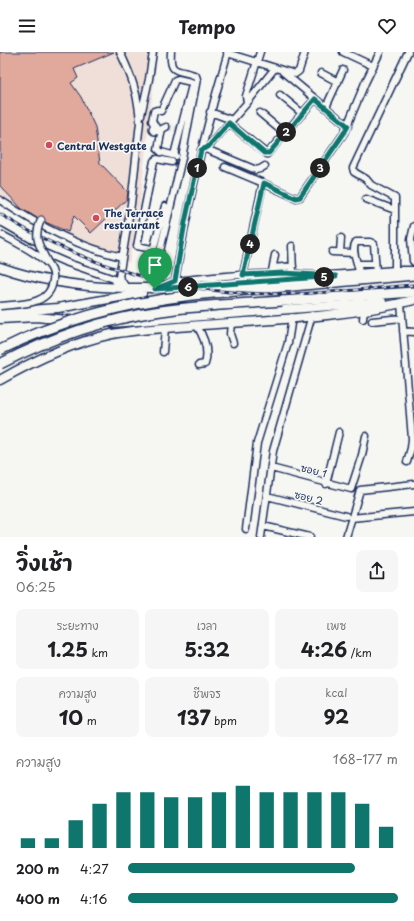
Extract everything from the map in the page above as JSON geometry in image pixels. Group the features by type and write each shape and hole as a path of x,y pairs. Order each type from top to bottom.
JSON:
{"highway":[{"path":"0,350 56,326 106,310 150,301 192,295 414,275"},
{"path":"0,364 62,336 126,317 175,309 414,292"}],"main road":[{"path":"0,267 24,275 56,282 114,289 163,289 395,271 414,272"},
{"path":"0,312 47,309 77,305 163,289"},
{"path":"0,380 44,358 95,339 127,332 312,316 364,310 414,300"},
{"path":"0,319 36,317 77,322 120,323 414,300"}],"street":[{"path":"120,52 134,82 140,122"},
{"path":"127,289 119,277 131,204 140,122 153,52"},
{"path":"171,52 171,62 176,71 194,75 197,79 182,158 163,224 153,249 150,250 137,246 154,161 157,159 182,158"},
{"path":"247,103 246,96 260,52"},
{"path":"175,281 185,222 204,150 210,112 228,53 295,74 298,73 305,52"},
{"path":"343,52 373,66"},
{"path":"225,167 296,198 300,197 348,126 380,52"},
{"path":"395,271 395,200 393,196 371,185 366,179 354,172 353,168 408,52"},
{"path":"278,69 348,126"},
{"path":"204,150 278,69"},
{"path":"326,107 343,70"},
{"path":"321,73 338,82"},
{"path":"161,134 154,130 154,124 152,121 154,111 161,111 175,80 178,78 191,82 192,85 173,159"},
{"path":"280,95 302,114"},
{"path":"210,112 230,121 267,154 315,99"},
{"path":"260,113 285,134"},
{"path":"166,127 162,129 158,147 161,152 173,159"},
{"path":"204,150 256,170 264,166"},
{"path":"243,275 264,183"},
{"path":"0,200 48,230 80,244 108,254 122,257"},
{"path":"366,200 395,210"},
{"path":"165,206 165,217"},
{"path":"0,306 33,302 44,297 50,290 53,281 53,274 38,244 37,233 41,220"},
{"path":"163,224 153,289 175,281 243,275 293,266"},
{"path":"414,226 414,262"},
{"path":"0,231 50,266"},
{"path":"0,231 28,246 65,262 114,278 116,284 114,289"},
{"path":"340,252 341,238"},
{"path":"359,274 358,264 354,253 354,246 356,242 373,243 376,273"},
{"path":"292,246 293,273"},
{"path":"332,252 354,253"},
{"path":"272,270 275,255"},
{"path":"358,264 374,264"},
{"path":"272,270 336,276"},
{"path":"401,303 412,439 407,462"},
{"path":"363,319 364,310"},
{"path":"261,537 268,496 273,451 312,316"},
{"path":"246,529 257,443 288,343 292,318"},
{"path":"372,321 402,318"},
{"path":"231,323 230,334 233,342"},
{"path":"197,326 203,337 206,350 205,364 199,365"},
{"path":"163,352 165,328"},
{"path":"403,331 414,332"},
{"path":"326,484 339,432"},
{"name":"ซอย 1","path":"271,468 326,484 351,489 362,455 366,436"},
{"path":"346,537 349,517 360,490 414,484"},
{"name":"ซอย 2","path":"268,496 349,517 414,512"},
{"path":"263,526 310,537"}],"shaded area":[{"path":"0,52 158,52 140,204 129,263 99,255 67,242 24,221 0,206"}],"building":[{"name":"Central Westgate","path":"0,52 114,52 74,69 78,78 71,83 81,97 95,127 100,163 128,192 127,199 91,233 74,216 68,232 45,222 43,216 37,218 22,209 0,186"}],"tunnel":[{"path":"166,127 177,129"}],"railway":[{"path":"0,214 32,233 65,249 100,263 171,283 244,293 281,294 331,292 414,285"}],"place":[{"name":"Central Westgate","path":"49,145"},
{"name":"The Terrace restaurant","path":"96,218"}],"route":[{"path":"315,99 348,126 300,197 296,198 264,183 243,275 283,273 336,276 155,289 175,281 185,222 201,150 205,150 229,123 267,154 315,99"}]}
